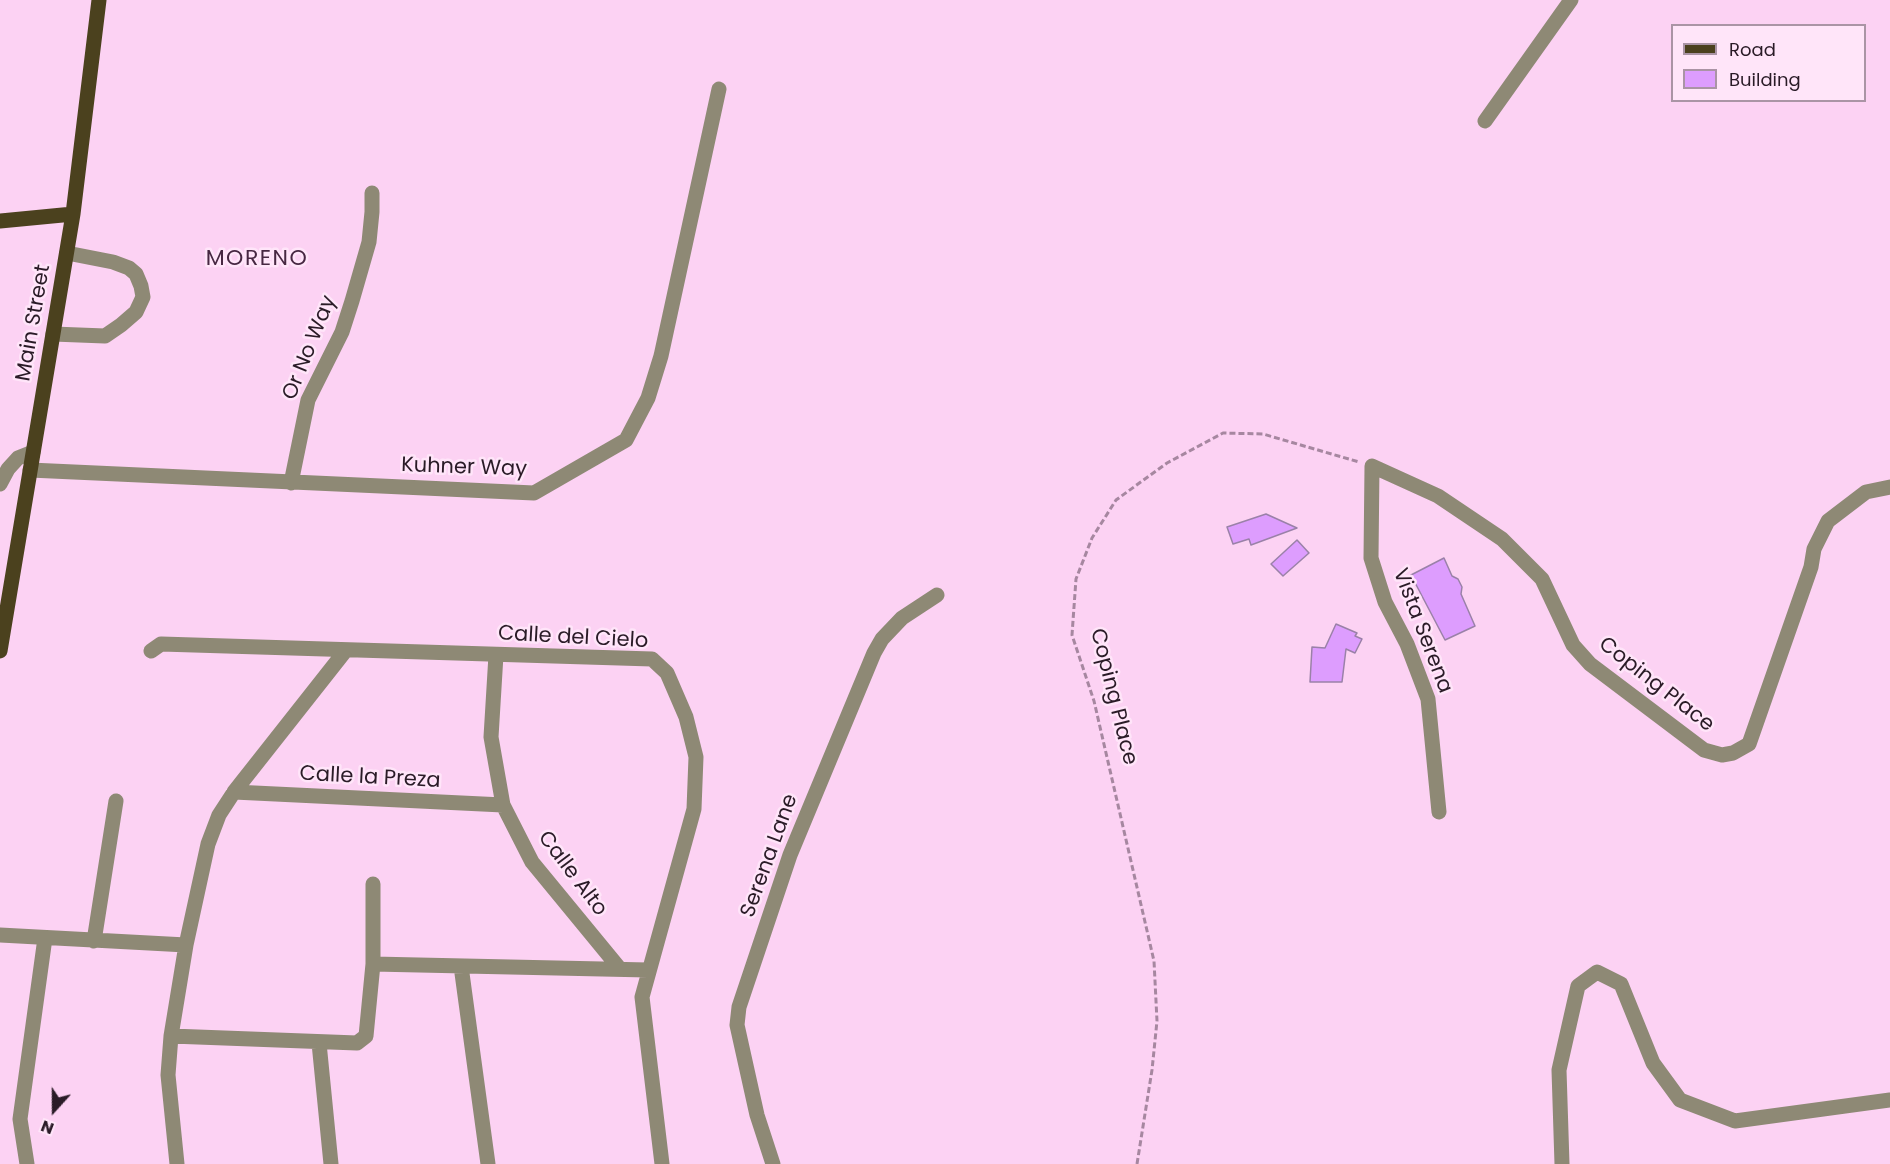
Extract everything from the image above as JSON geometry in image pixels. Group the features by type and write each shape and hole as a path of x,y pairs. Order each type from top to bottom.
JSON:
{"main road":[{"name":"Main Street","path":"0,651 74,214 99,0"},
{"path":"0,221 74,214"}],"street":[{"path":"1485,121 1571,0"},
{"name":"Kuhner Way","path":"30,470 534,493 626,440 648,398 661,356 719,89"},
{"name":"Or No Way","path":"291,483 308,400 342,332 358,282 369,242 372,193"},
{"path":"53,334 105,336 136,312 143,297 136,274 129,268 113,262 67,253"},
{"path":"0,484 8,469 18,458 33,452"},
{"name":"Coping Place","path":"1372,466 1438,496 1502,539 1542,579 1573,645 1590,664 1704,750 1722,755 1733,753 1749,744 1811,567 1814,549 1828,521 1866,492 1890,487"},
{"name":"Vista Serena","path":"1372,466 1371,558 1384,602 1407,644 1428,699 1439,812"},
{"name":"Serena Lane","path":"773,1164 757,1115 737,1025 738,1007 790,855 874,653 882,639 902,618 937,595"},
{"name":"Calle del Cielo","path":"152,651 160,645 652,660 667,673 686,717 696,757 694,809 642,997 662,1164"},
{"path":"177,1164 168,1075 171,1036 186,945 208,844 219,815 234,792 346,650"},
{"name":"Calle Alto","path":"496,655 491,737 503,805 532,862 620,969"},
{"name":"Calle la Preza","path":"234,792 503,805"},
{"path":"94,941 116,801"},
{"path":"171,1036 357,1043 366,1036 373,964 373,884"},
{"path":"0,935 186,945"},
{"path":"27,1164 20,1119 45,938"},
{"path":"373,964 648,970"},
{"path":"461,966 488,1164"},
{"path":"1562,1164 1559,1070 1578,986 1597,972 1621,984 1653,1063 1680,1100 1734,1121 1890,1100"},
{"path":"319,1043 331,1164"}],"path":[{"name":"Coping Place","path":"1137,1164 1152,1070 1157,1021 1154,961 1094,701 1072,635 1076,579 1092,538 1116,500 1167,464 1223,434 1263,434 1372,466"}],"building":[{"path":"1266,514 1297,528 1251,545 1249,539 1233,544 1227,527"},
{"path":"1297,540 1309,553 1283,576 1271,564"},
{"path":"1444,558 1452,576 1458,579 1462,587 1461,594 1475,626 1445,640 1411,575"},
{"path":"1336,624 1357,633 1355,636 1362,639 1355,653 1346,649 1342,682 1310,682 1312,647 1325,648"}],"district":[{"name":"MORENO","path":"257,259"}]}
